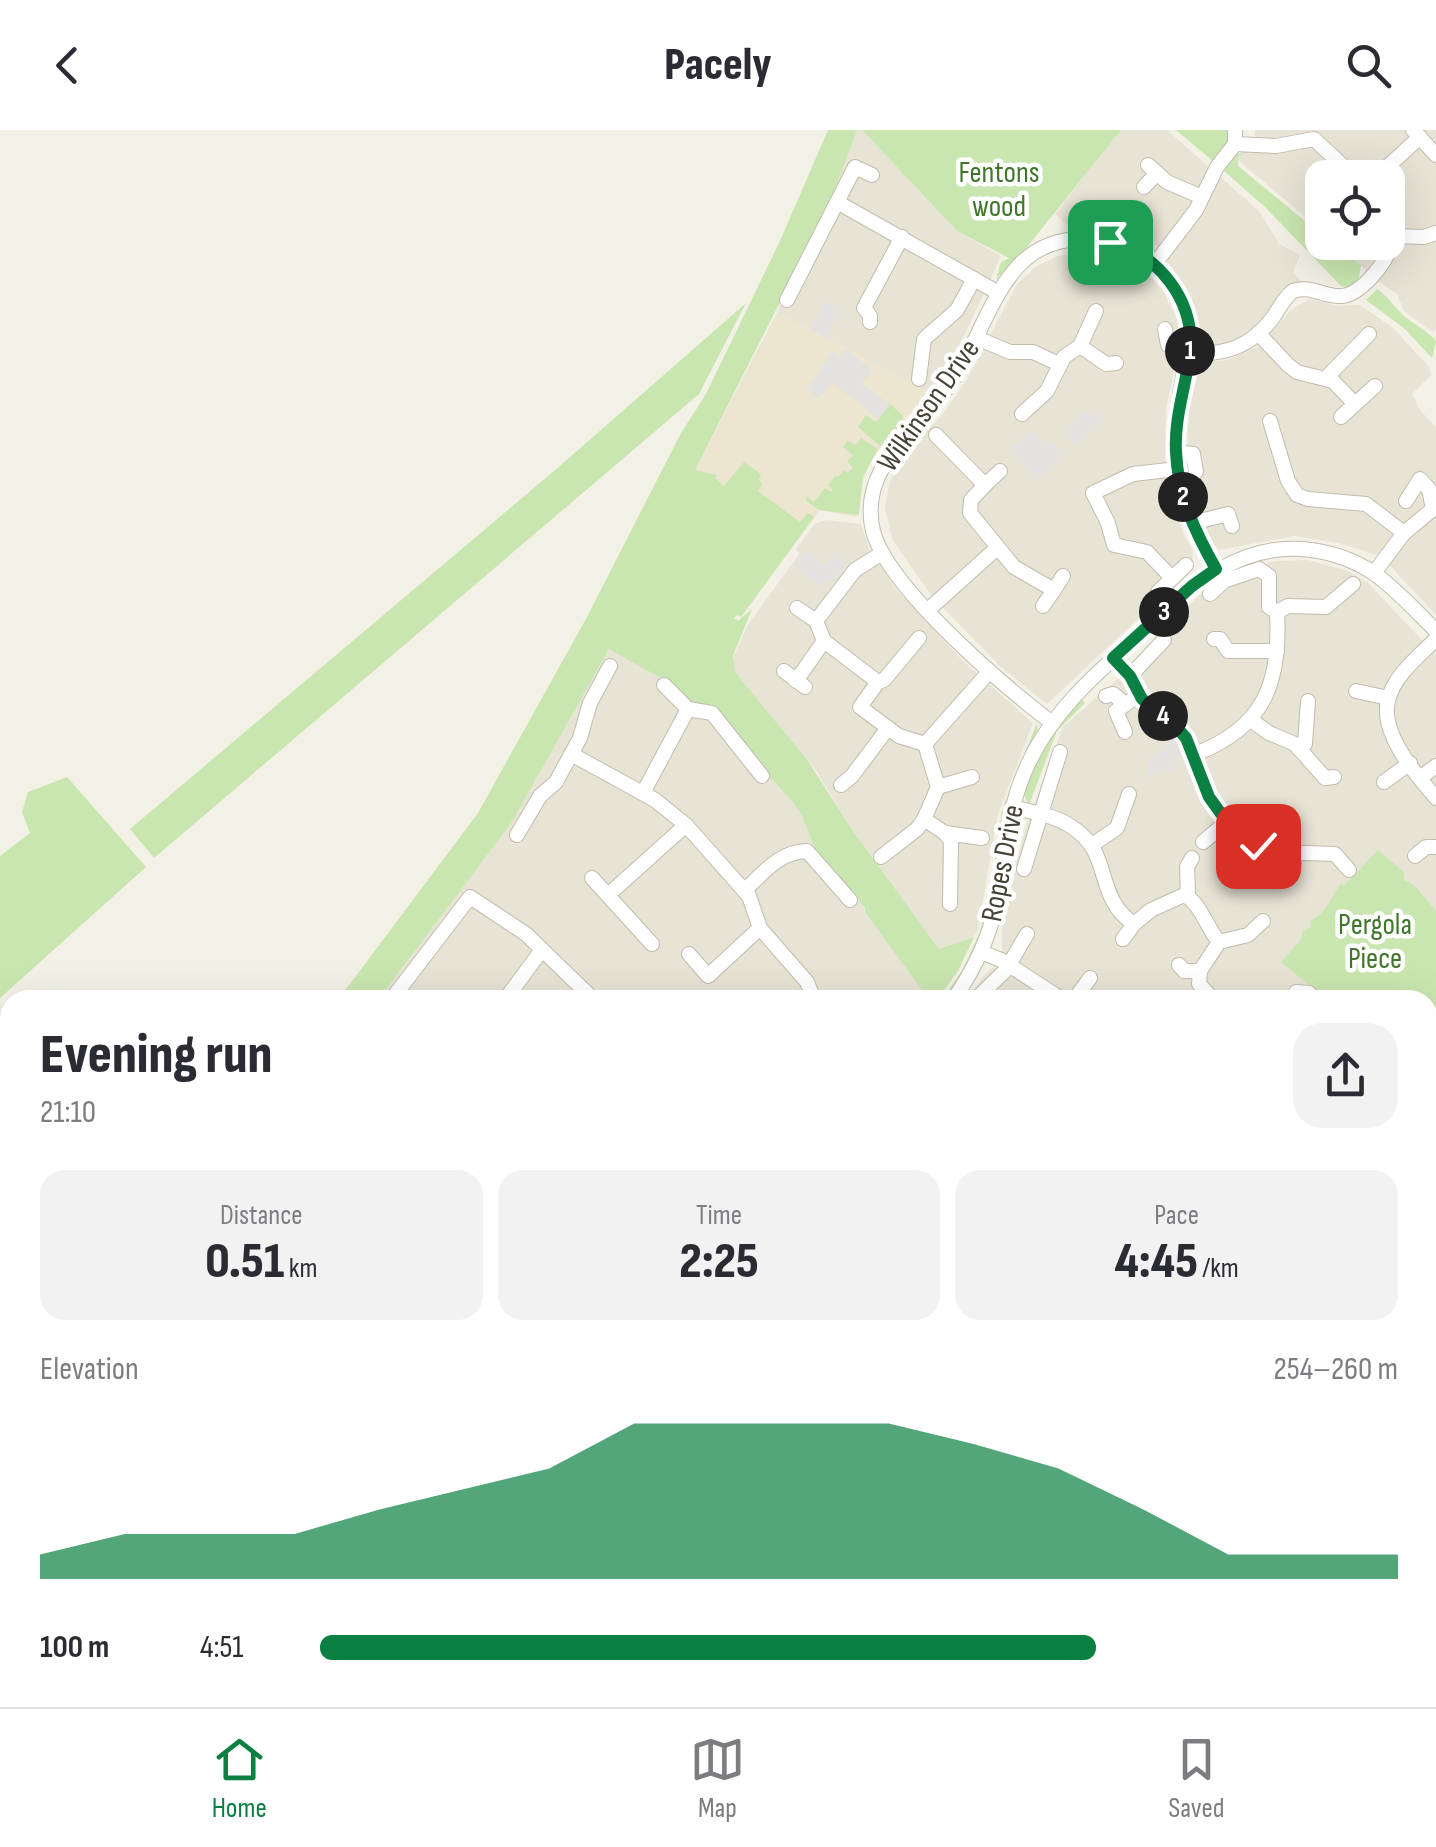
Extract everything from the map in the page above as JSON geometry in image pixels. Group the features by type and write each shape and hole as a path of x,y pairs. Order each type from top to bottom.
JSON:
{"street":[{"path":"1216,569 1192,524 1177,470 1177,411 1190,350 1188,325 1179,297 1154,264 1189,221 1235,137 1276,146 1316,134 1340,160"},
{"path":"1392,160 1417,134 1436,155"},
{"path":"787,300 858,160 872,175"},
{"path":"1144,188 1152,169 1167,182 1202,197"},
{"path":"837,202 997,292"},
{"path":"1405,236 1436,233"},
{"path":"870,322 864,308 902,237"},
{"name":"Wilkinson Drive","path":"1052,723 989,672 928,610 882,553 870,511 878,473 950,384 978,338 997,292 1024,260 1048,246 1069,240 1117,244 1154,264"},
{"path":"1166,344 1190,350 1230,351 1258,333 1293,291 1311,288 1340,296 1356,290 1383,260"},
{"path":"920,379 924,339 957,310 974,279"},
{"path":"1022,414 1047,391 1059,364 1080,346 1096,311"},
{"path":"1258,333 1297,372 1327,377 1354,404"},
{"path":"1327,377 1369,334"},
{"path":"978,338 1010,352 1033,352 1059,364"},
{"path":"1080,346 1106,364 1116,364"},
{"path":"1341,416 1374,386"},
{"path":"1270,421 1296,495 1366,504 1404,532"},
{"path":"936,434 985,485"},
{"path":"1176,452 1194,454 1196,472"},
{"path":"1172,578 1146,552 1114,545 1093,493 1133,474 1177,470"},
{"path":"1000,471 972,500 970,513 1018,570 1054,590"},
{"path":"1374,573 1404,532 1434,510 1430,488 1420,478 1406,501"},
{"path":"1192,524 1228,514 1232,526"},
{"path":"928,610 998,548"},
{"name":"Ropes Drive","path":"959,990 981,952 996,906 1012,807 1025,769 1052,723 1113,658 1192,586 1216,569 1254,553 1302,548 1334,554 1374,573 1436,630"},
{"path":"816,621 854,570 882,553"},
{"path":"1158,592 1186,566"},
{"path":"1210,594 1224,582 1259,569 1269,576 1270,607 1277,612"},
{"path":"1042,606 1063,576"},
{"path":"1277,612 1288,606 1326,606 1353,584"},
{"path":"796,608 816,621 824,641 878,682"},
{"path":"1194,754 1230,738 1251,720 1266,695 1277,651 1277,612"},
{"path":"918,638 860,707 909,740 925,744"},
{"path":"1214,639 1220,639 1228,651 1277,651"},
{"path":"1436,639 1406,670 1388,698 1390,726 1410,763 1436,798"},
{"path":"1130,676 1164,640"},
{"path":"795,680 824,641"},
{"path":"1113,658 1130,676 1138,695 1172,722 1194,754 1209,797 1227,822 1258,846 1295,854 1334,854 1348,870"},
{"path":"517,835 540,796 556,782 580,738 590,703 610,666"},
{"path":"925,744 989,672"},
{"path":"664,686 688,708 712,714 762,776"},
{"path":"1356,691 1388,698"},
{"path":"1106,696 1113,694 1125,704"},
{"path":"1124,732 1116,711 1138,695"},
{"path":"1299,749 1305,744 1308,701"},
{"path":"643,793 688,708"},
{"path":"1251,720 1299,749 1325,778 1334,777"},
{"path":"842,785 888,728"},
{"path":"882,856 917,830 938,787 925,744"},
{"path":"1024,868 1060,752"},
{"path":"571,754 643,793 686,825 744,891 754,906 760,928 810,990"},
{"path":"1384,782 1410,763"},
{"path":"1420,778 1436,766"},
{"path":"938,787 972,777"},
{"path":"1092,846 1117,828 1130,794"},
{"path":"1012,807 1068,824 1092,846 1113,905 1134,924"},
{"path":"924,818 951,842 950,904"},
{"path":"1203,842 1227,822"},
{"path":"608,895 686,825"},
{"path":"945,833 982,838"},
{"path":"1246,878 1258,846"},
{"path":"1415,856 1436,846"},
{"path":"744,891 785,856 806,851 850,900"},
{"path":"1293,872 1295,854"},
{"path":"1192,858 1187,867 1188,896 1220,942"},
{"path":"592,878 652,944"},
{"path":"1123,939 1151,910 1188,896"},
{"path":"405,990 470,897 526,934 583,990"},
{"path":"1204,990 1199,984 1200,971 1220,942 1248,935 1262,921"},
{"path":"688,954 708,976 760,928"},
{"path":"986,990 1009,966 1027,934"},
{"path":"513,990 542,951"},
{"path":"981,952 1047,990"},
{"path":"1179,965 1184,971 1200,971"},
{"path":"1081,990 1090,978"}],"shaded area":[{"path":"857,130 862,130 957,231 1001,256 958,349 929,392 777,313 829,205"},
{"path":"1120,130 1167,130 1259,211 1279,244 1300,255 1293,272 1301,281 1281,292 1267,316 1242,339 1227,346 1201,344 1191,296 1157,246 1118,230 1070,228 1055,214"},
{"path":"1255,130 1436,130 1433,332 1404,311 1397,294 1355,260 1405,260 1405,160 1305,160 1305,217 1238,160 1246,143 1255,139"},
{"path":"1096,251 1126,260 1151,278 1164,292 1177,320 1180,343 1166,409 1165,478 1193,551 1192,568 1047,704 1000,666 931,595 892,539 885,507 889,485 901,458 942,415 968,378 1017,284 1037,266 1058,256"},
{"path":"1309,299 1338,306 1360,305 1393,328 1429,367 1431,375 1412,394 1436,427 1436,615 1381,556 1338,543 1294,536 1219,550 1211,542 1196,501 1187,449 1189,408 1201,363 1227,360 1259,346 1291,310"},
{"path":"825,300 842,309 826,338 810,329"},
{"path":"777,313 929,392 871,459 861,486 857,517 820,510 741,617 644,567"},
{"path":"846,349 872,370 862,384 890,404 879,419 833,384 818,398 807,389 832,352 839,356"},
{"path":"1086,409 1092,415 1098,410 1105,418 1075,446 1062,432"},
{"path":"1033,431 1047,445 1052,441 1065,455 1036,482 1009,448"},
{"path":"826,520 861,524 869,549 895,588 963,661 1033,723 998,814 978,929 974,937 939,949 853,831 815,769 735,672 732,661 747,626 800,553 796,549 815,524"},
{"path":"805,550 824,564 834,552 847,564 833,581 829,579 821,587 793,566"},
{"path":"1308,560 1348,571 1368,583 1436,655 1436,914 1378,851 1331,901 1283,963 1315,990 974,990 1002,953 1002,928 1013,873 1063,727 1131,667 1166,626 1208,588 1251,566"},
{"path":"609,648 661,678 657,686 672,698 670,701 679,714 705,719 709,706 792,801 814,846 923,990 386,990 512,822"},
{"path":"1173,739 1184,752 1174,760 1179,766 1171,773 1165,767 1151,779 1145,773 1151,767 1146,761"}],"green space":[{"path":"828,130 857,130 829,205 695,470 717,475 715,478 724,486 744,462 761,474 759,480 763,484 758,491 800,522 808,513 814,517 741,617 734,618 738,621 752,609 733,656 735,672 806,758 853,831 939,949 974,937 958,971 944,990 922,990 865,908 818,856 792,801 707,708 690,702 668,682 609,649 512,822 386,990 345,990 478,813 587,617 681,433 706,394"},
{"name":"Fentons wood","path":"862,130 1121,130 1027,247 1066,233 1092,231 1091,234 1017,259 996,279 1001,262 1009,258 957,231"},
{"path":"1176,130 1228,130 1229,140 1214,162"},
{"path":"1243,153 1238,166 1305,221 1305,249 1224,171 1237,154"},
{"path":"1316,260 1354,260 1361,265 1358,283 1341,286"},
{"path":"1377,289 1436,341 1432,358 1405,329 1366,300"},
{"path":"746,303 699,394 154,858 130,829 554,471"},
{"path":"890,404 903,416 903,423 880,446 858,427 866,415 876,422"},
{"path":"861,438 878,449 863,477 859,515 819,510 805,500 807,497 814,502 825,488 831,492 833,489 828,486 835,476 844,470 848,473 853,467 847,462 853,455 843,447 847,441 856,445"},
{"path":"1080,698 1085,703 1057,731 1029,805 1023,792 1046,743"},
{"path":"1037,723 1038,733 1004,814 993,895 985,923 961,976 949,990 980,932 991,889 1002,810"},
{"path":"67,777 146,867 9,990 0,990 0,856 30,833 22,812 28,792"},
{"name":"Pergola Piece","path":"1378,850 1404,872 1404,880 1415,886 1436,911 1436,990 1315,990 1281,962 1311,927 1310,921 1325,909 1342,883 1344,886"}],"route":[{"path":"1110,242 1139,254 1158,268 1183,306 1190,353 1177,411 1177,470 1191,521 1216,569 1113,658 1130,676 1138,695 1186,738 1209,797 1227,822 1235,832 1258,846"}]}
